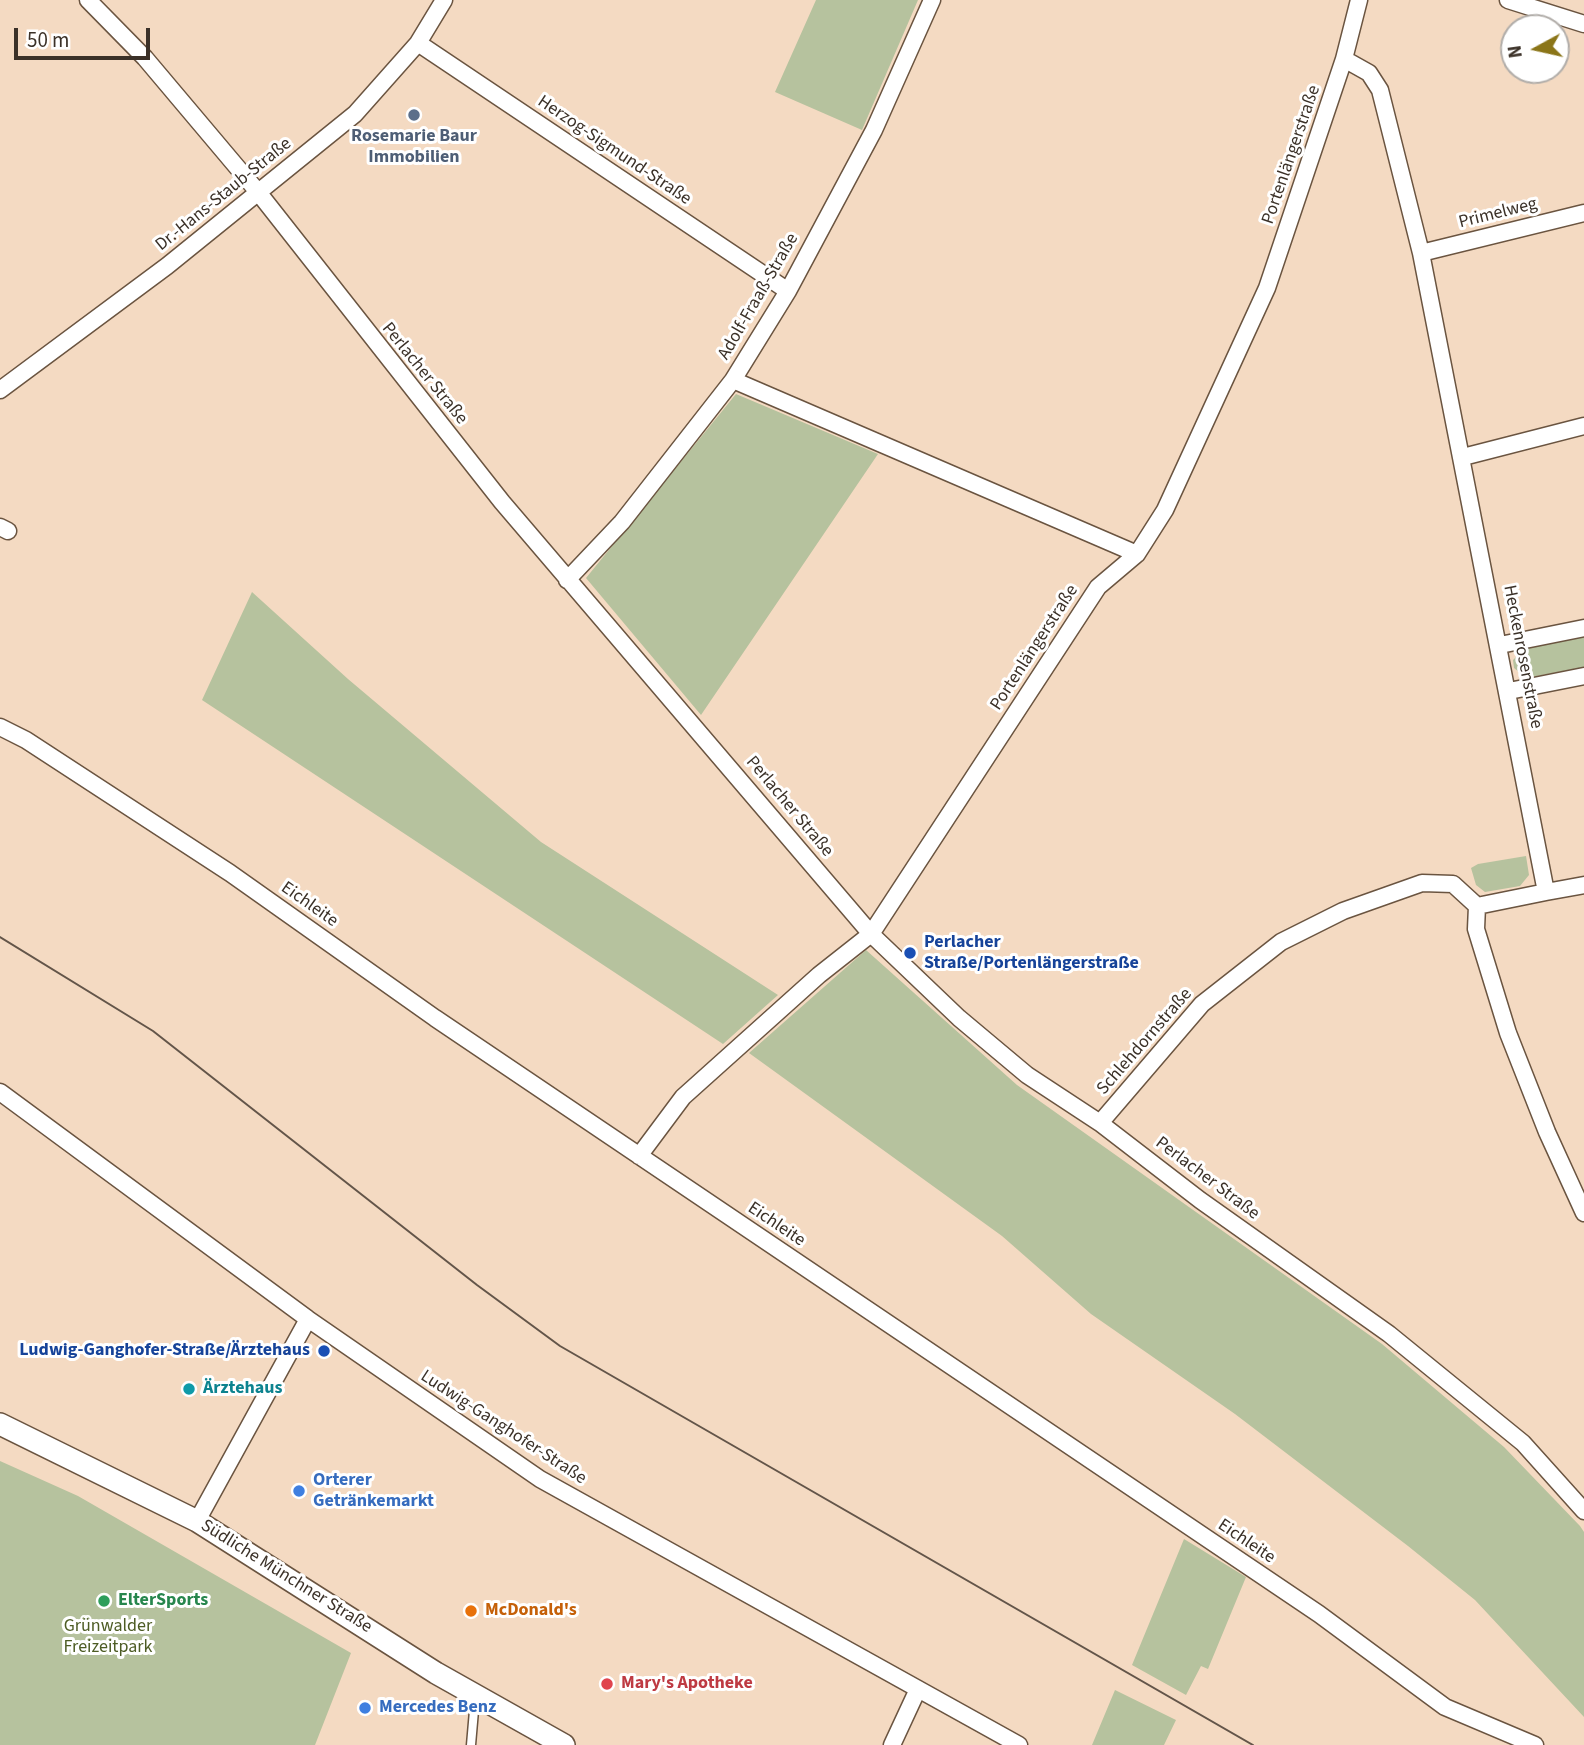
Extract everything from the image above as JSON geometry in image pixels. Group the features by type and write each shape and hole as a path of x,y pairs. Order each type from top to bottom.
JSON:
{"main road":[{"name":"Südliche Münchner Straße","path":"0,1424 197,1521 475,1696 564,1745"}],"street":[{"name":"Perlacher Straße","path":"88,0 145,58 258,192 383,355 567,580 871,934 959,1018 1017,1066 1100,1123 1200,1200 1389,1334 1523,1443 1584,1511"},
{"name":"Dr.-Hans-Staub-Straße","path":"0,390 167,266 355,114 418,43 444,0"},
{"name":"Adolf-Fraaß-Straße","path":"567,580 622,522 733,380 788,291 874,130 932,0"},
{"name":"Portenlängerstraße","path":"639,1156 683,1097 819,975 871,934 1098,587 1137,554 1165,510 1267,288 1345,59 1359,0"},
{"path":"1508,0 1584,24"},
{"name":"Herzog-Sigmund-Straße","path":"418,43 788,291"},
{"name":"Heckenrosenstraße","path":"1345,59 1368,73 1380,90 1421,253 1509,691 1546,892"},
{"name":"Primelweg","path":"1421,253 1584,213"},
{"path":"733,380 1137,554"},
{"path":"1463,457 1584,426"},
{"path":"1500,645 1584,628"},
{"path":"1509,691 1584,676"},
{"name":"Eichleite","path":"0,727 26,740 230,873 639,1156 1318,1614 1445,1707 1535,1745"},
{"name":"Schlehdornstraße","path":"1100,1123 1202,1003 1281,942 1343,911 1422,883 1453,884 1477,906"},
{"path":"1584,885 1477,906 1476,929 1508,1033 1547,1132 1584,1213"},
{"name":"Ludwig-Ganghofer-Straße","path":"0,1091 308,1319 540,1479 1019,1745"},
{"path":"197,1521 308,1319"},
{"path":"892,1745 918,1689"}],"lane":[{"path":"471,1745 475,1696"}],"green space":[{"path":"816,0 918,0 862,130 775,92"},
{"path":"736,394 878,454 701,715 586,578"},
{"path":"252,592 348,679 541,842 778,995 723,1044 202,700"},
{"path":"1584,637 1584,667 1526,678 1514,668 1513,660 1524,649"},
{"path":"1526,856 1529,875 1520,886 1485,892 1476,885 1471,868 1478,864"},
{"path":"866,950 1017,1085 1382,1344 1504,1447 1580,1526 1584,1532 1584,1717 1475,1600 1408,1546 1235,1414 1091,1314 1002,1236 749,1053"},
{"name":"Grünwalder Freizeitpark","path":"0,1461 78,1496 351,1653 315,1745 0,1745"},
{"path":"1184,1539 1246,1577 1208,1669 1201,1666 1186,1695 1132,1665"},
{"path":"1115,1690 1176,1720 1164,1745 1092,1745"}],"tram line":[{"path":"0,937 153,1031 477,1285 560,1346 1253,1745"}],"place":[{"name":"Rosemarie Baur Immobilien","path":"414,115"},
{"name":"Perlacher Straße/Portenlängerstraße","path":"910,953"},
{"name":"Ludwig-Ganghofer-Straße/Ärztehaus","path":"324,1351"},
{"name":"Ärztehaus","path":"189,1389"},
{"name":"Orterer Getränkemarkt","path":"299,1491"},
{"name":"ElterSports","path":"104,1601"},
{"name":"McDonald's","path":"471,1611"},
{"name":"Mary's Apotheke","path":"607,1684"},
{"name":"Mercedes Benz","path":"365,1708"}]}
